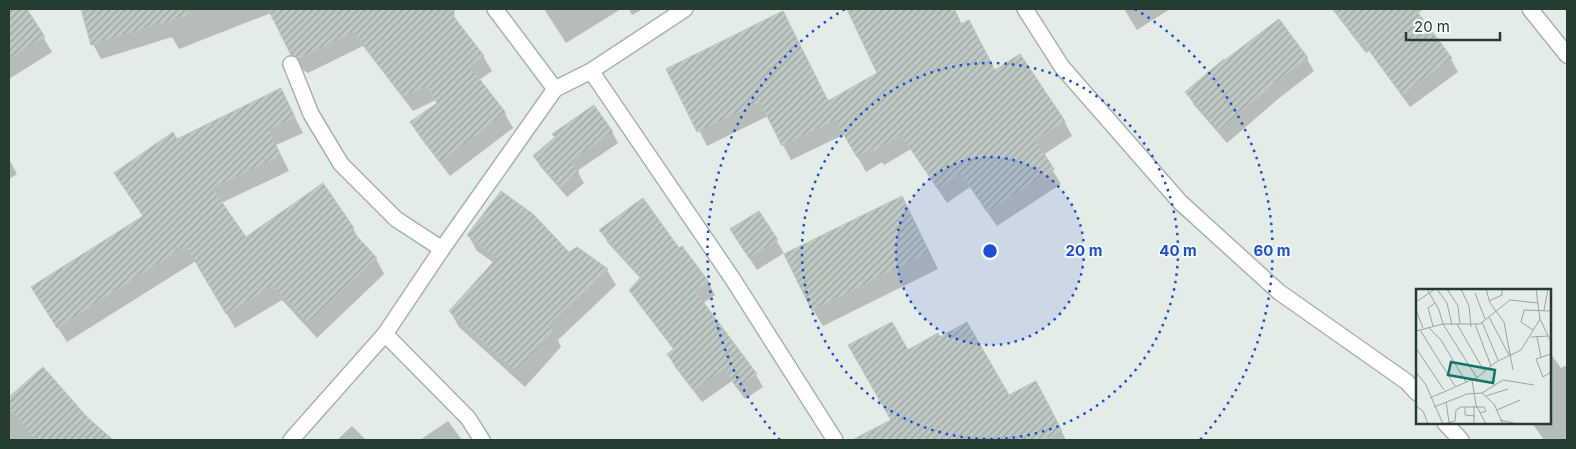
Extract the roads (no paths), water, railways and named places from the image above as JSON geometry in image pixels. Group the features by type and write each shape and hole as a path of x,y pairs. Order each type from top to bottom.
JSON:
{"street":[{"path":"495,9 556,89"},
{"path":"291,440 385,334 442,249 556,89 591,71 685,9"},
{"path":"1025,9 1062,67 1180,202 1280,292 1407,382 1416,392"},
{"path":"1530,9 1567,55"},
{"path":"291,64 311,114 340,164 396,219 442,249"},
{"path":"591,71 732,278 836,440"},
{"path":"385,334 468,418 482,440"},
{"path":"1446,424 1462,440"}]}
